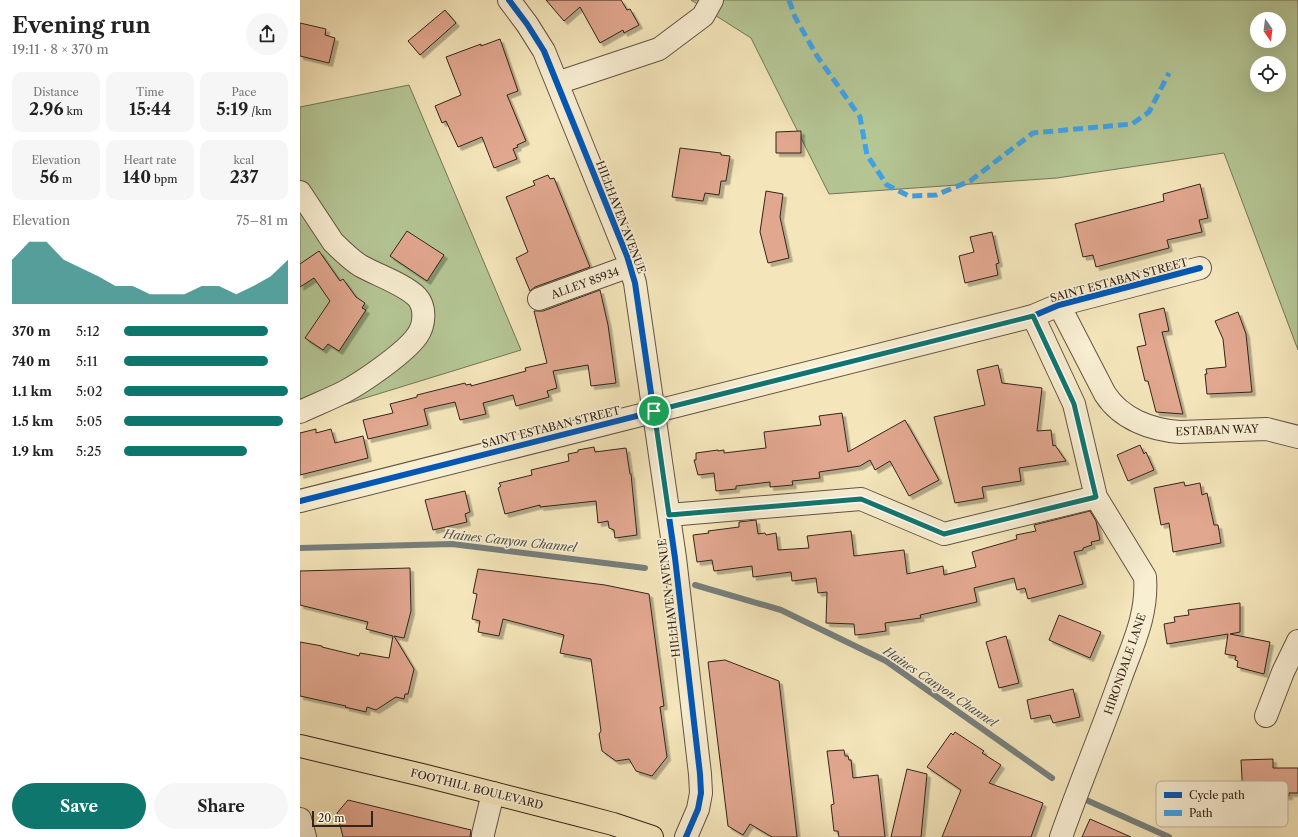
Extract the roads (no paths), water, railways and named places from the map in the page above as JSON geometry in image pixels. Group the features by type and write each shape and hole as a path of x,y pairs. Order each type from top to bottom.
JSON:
{"main road":[{"name":"FOOTHILL BOULEVARD","path":"300,746 422,775 613,824 652,837"}],"street":[{"name":"HILLHAVEN AVENUE","path":"509,0 527,24 544,51 627,256 635,283 669,515 700,774 701,793 698,809 686,837"},
{"path":"557,83 659,49 703,16 712,0"},
{"path":"300,192 333,242 359,265 416,295 420,301 424,315 422,326 417,336 399,354 346,391 300,412"},
{"name":"ALLEY 85934","path":"540,299 630,266"},
{"name":"SAINT ESTABAN STREET","path":"300,501 1033,316 1059,305 1200,268"},
{"name":"ESTABAN WAY","path":"1059,305 1108,399 1120,411 1137,421 1157,430 1168,432 1268,429 1298,437"},
{"name":"HIRONDALE LANE","path":"1033,316 1074,404 1096,497 1145,577 1146,596 1142,618 1108,715 1082,778 1061,837"},
{"path":"669,515 861,499 944,534 1096,497"},
{"path":"1266,716 1283,672 1298,641"},
{"path":"483,837 482,834 493,794"},
{"path":"300,819 305,837"}],"waterway":[{"name":"Haines Canyon Channel","path":"300,548 452,544 645,568"},
{"name":"Haines Canyon Channel","path":"695,585 781,610 886,661 1052,778"},
{"name":"Haines Canyon Channel","path":"1084,799 1169,837"}]}
